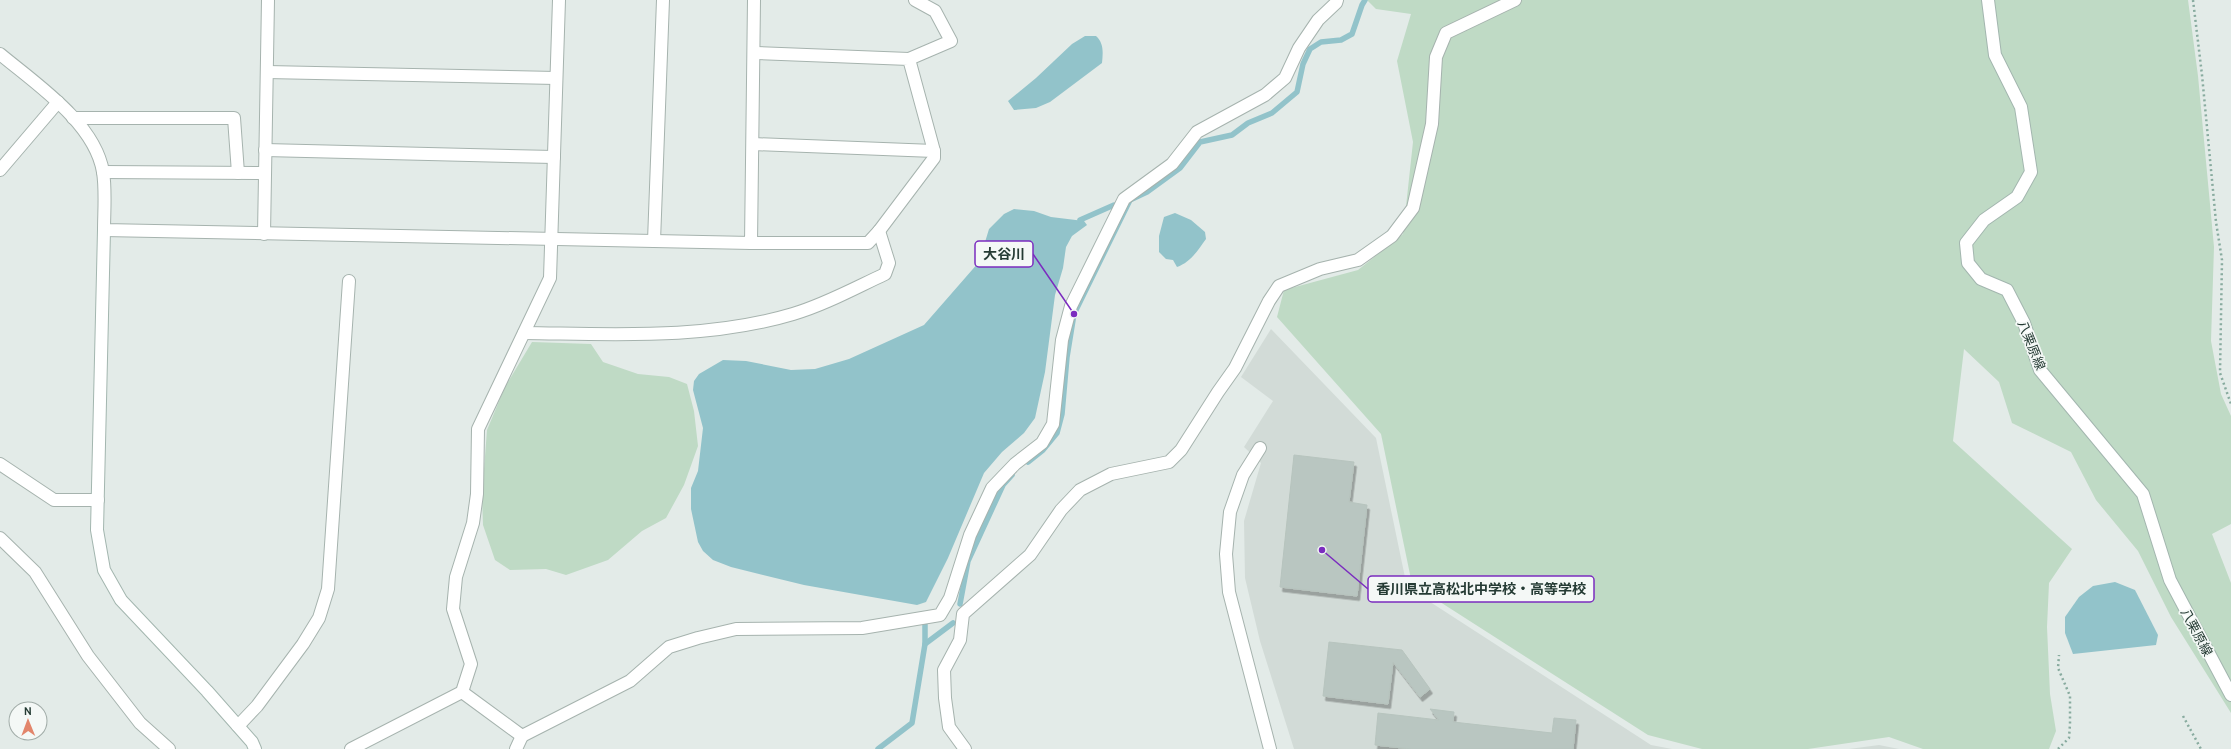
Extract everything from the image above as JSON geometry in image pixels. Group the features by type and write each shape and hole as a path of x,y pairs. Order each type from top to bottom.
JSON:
{"street":[{"path":"264,234 268,0"},
{"path":"351,749 462,692 471,664 453,609 456,577 473,523 477,494 478,429 550,278 559,0"},
{"path":"654,241 663,0"},
{"path":"751,243 755,53 754,0"},
{"path":"755,53 909,59 951,41 935,11 915,0"},
{"path":"940,615 950,598 970,535 992,488 1015,464 1042,444 1053,424 1062,340 1071,306 1124,199 1172,164 1197,132 1265,95 1285,78 1300,48 1314,25 1336,3 1337,0"},
{"path":"516,749 522,736 630,681 669,647 698,638 736,629 862,628 940,615 963,614 1030,555 1061,510 1080,490 1111,474 1169,462 1181,450 1235,368 1269,301 1279,286 1320,269 1358,260 1392,236 1413,208 1432,124 1436,57 1446,33 1515,0"},
{"name":"八栗原線","path":"1988,0 1995,55 2021,107 2031,172 2017,197 1984,220 1966,242 1968,263 1982,279 2006,290 2024,323 2040,370 2143,494 2170,580 2231,694"},
{"path":"0,54 58,102 73,118 96,149 103,172 104,230 97,530 104,570 121,600 238,726 252,742 255,749"},
{"path":"104,230 751,243 868,243 879,231 934,158 934,151 909,59"},
{"path":"267,72 556,78"},
{"path":"0,170 58,102"},
{"path":"73,118 234,118 238,173"},
{"path":"753,144 934,151"},
{"path":"266,150 554,157"},
{"path":"103,172 265,173"},
{"path":"524,333 663,335 733,328 794,314 885,274 889,263 879,231"},
{"path":"238,726 257,706 303,644 320,618 328,589 349,281"},
{"path":"1260,448 1243,475 1230,512 1226,554 1229,592 1270,749"},
{"path":"0,464 54,500 98,500"},
{"path":"0,538 35,572 88,656 140,723 169,749"},
{"path":"963,614 960,640 944,670 945,698 949,727 965,749"},
{"path":"462,692 522,736"}],"path":[{"path":"2193,0 2202,75 2216,222 2222,260 2220,373 2231,404"},
{"path":"2058,655 2058,668 2070,696 2070,717 2069,738 2058,749"},
{"path":"2183,716 2201,749"}],"shaded area":[{"path":"1271,329 1376,438 1407,587 1651,745 1672,749 1294,749 1260,641 1245,578 1244,521 1261,463 1244,447 1273,401 1241,377"},
{"path":"1879,745 1899,749 1849,749"}],"green space":[{"path":"1367,0 2188,0 2198,76 2214,247 2211,341 2221,394 2231,416 2231,524 2212,534 2231,583 2231,713 2171,617 2138,551 2096,500 2071,452 2012,423 1999,382 1964,349 1953,441 2072,549 2049,583 2047,627 2050,694 2056,731 2049,749 1923,749 1889,737 1808,749 1702,749 1648,735 1412,584 1381,434 1277,317 1284,290 1358,270 1403,234 1413,142 1397,61 1411,14 1376,9"},
{"path":"532,342 591,344 603,362 638,374 669,377 687,384 694,411 698,446 684,485 666,518 642,531 608,560 566,575 546,569 510,570 495,560 483,525 482,496 487,430 505,387"}],"water":[{"path":"1085,36 1096,36 1099,39 1103,56 1102,63 1050,102 1036,108 1014,110 1008,101 1036,78 1072,44"},
{"path":"1014,209 1034,211 1051,217 1084,221 1087,225 1072,236 1066,247 1063,268 1055,295 1045,372 1035,418 1024,433 1002,452 984,473 948,558 926,602 917,605 804,585 731,567 713,560 703,551 698,542 691,509 691,488 698,471 703,428 693,390 694,381 699,374 723,360 746,361 791,370 815,369 849,359 924,325 979,262 989,229 1004,214"},
{"path":"1175,213 1191,220 1205,232 1206,239 1190,259 1177,267 1173,260 1166,259 1159,252 1159,236 1164,217"},
{"path":"2115,582 2135,590 2158,635 2156,645 2073,654 2065,633 2065,617 2079,597 2093,586"}],"building":[{"path":"1294,455 1354,462 1349,502 1367,505 1357,596 1280,587"},
{"path":"1329,642 1402,650 1430,689 1420,697 1393,662 1388,704 1323,696"},
{"path":"1430,709 1454,712 1453,722 1552,733 1554,718 1576,720 1573,749 1411,749 1375,745 1378,713 1439,720"}],"waterway":[{"path":"1028,462 1043,450 1057,433 1062,414 1067,357 1074,314 1130,200 1147,192 1180,168 1200,142 1232,135 1248,123 1272,113 1297,92 1303,64 1310,49 1321,42 1341,40 1352,34 1365,0"},
{"path":"1080,220 1114,205"},
{"path":"960,604 968,561 1003,485 1012,475"},
{"path":"878,749 912,723 925,644 953,623"},
{"path":"925,625 925,644"}],"place":[{"name":"大谷川","path":"1074,314"},
{"name":"香川県立高松北中学校・高等学校","path":"1322,550"}]}
